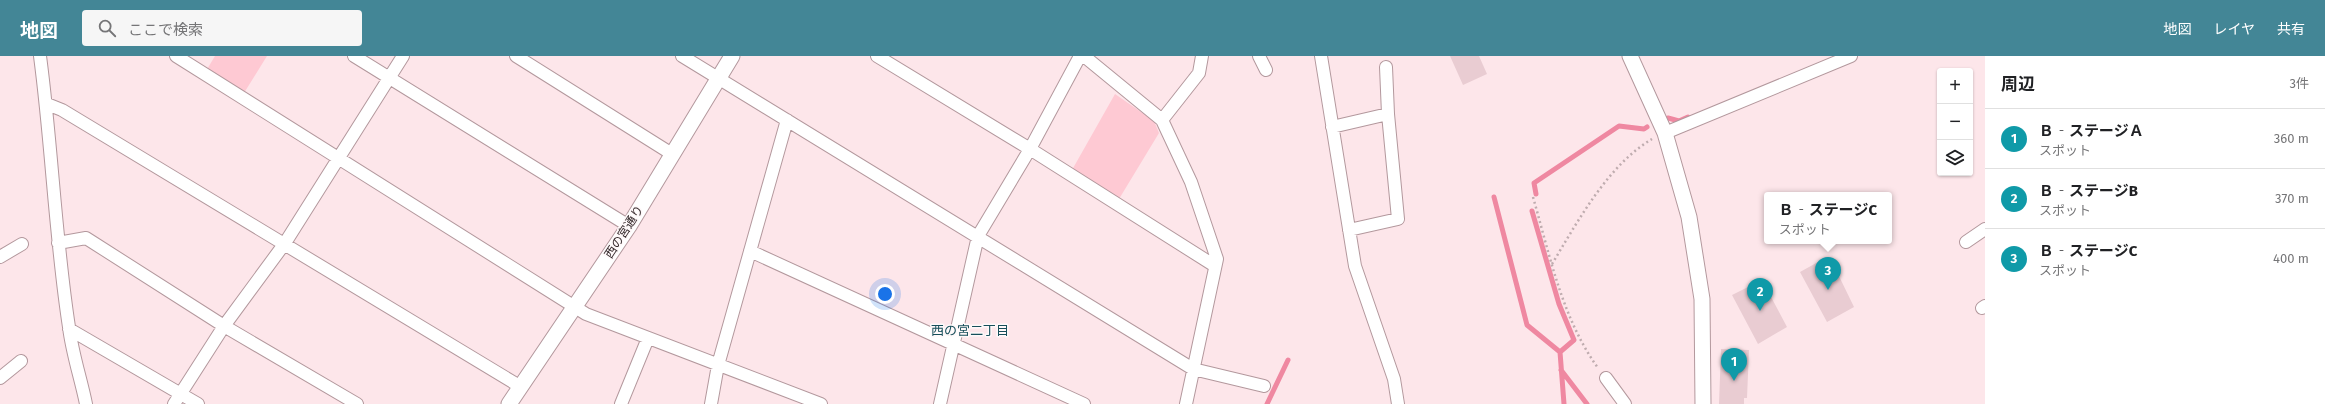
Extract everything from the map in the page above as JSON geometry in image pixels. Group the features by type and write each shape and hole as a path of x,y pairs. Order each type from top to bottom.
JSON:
{"street":[{"path":"40,56 47,104 58,243 69,329 86,404"},
{"path":"176,56 339,160 586,314 821,404"},
{"path":"354,56 629,226"},
{"path":"174,404 224,326 285,243 339,160 403,56"},
{"path":"516,56 672,154"},
{"path":"682,56 1193,369 1264,386"},
{"name":"西の宮通り","path":"509,404 629,226 732,56"},
{"path":"877,56 1030,148 1215,266"},
{"path":"940,404 978,236 1030,148 1080,56"},
{"path":"1084,56 1162,120 1192,182 1217,259 1186,404"},
{"path":"1162,120 1199,73 1202,56"},
{"path":"1259,56 1266,70"},
{"path":"1321,56 1355,266 1394,379 1398,404"},
{"path":"1630,56 1665,133 1689,217 1702,299 1703,404"},
{"path":"1665,133 1851,56"},
{"path":"1349,230 1398,219 1388,114 1386,67"},
{"path":"47,104 62,110 285,243 520,388"},
{"path":"1332,127 1388,114"},
{"path":"710,404 718,365 787,120"},
{"path":"1966,242 1985,229"},
{"path":"58,243 86,238 224,326 357,404"},
{"path":"0,257 22,244"},
{"path":"750,251 1084,404"},
{"path":"69,329 198,404"},
{"path":"621,404 648,338"},
{"path":"0,378 21,361"},
{"path":"1606,378 1625,404"}],"path":[{"path":"1552,264 1576,224 1618,167 1646,143 1665,133"},
{"path":"1533,197 1552,264 1571,322 1587,353 1606,378"}],"shaded area":[{"path":"215,56 267,56 244,93 206,71"},
{"path":"1115,94 1154,121 1159,133 1119,199 1072,170"}],"building":[{"path":"1450,56 1479,56 1487,74 1463,85"},
{"path":"1827,257 1834,272 1836,270 1854,307 1827,322 1800,272"},
{"path":"1762,280 1787,327 1758,344 1732,295"},
{"path":"1721,349 1749,350 1747,398 1744,398 1744,404 1719,404"}],"waterway":[{"path":"1668,118 1679,121 1688,117"},
{"path":"1536,194 1534,183 1619,126 1644,129 1647,127"},
{"path":"1494,197 1527,325 1560,352 1564,404"},
{"path":"1532,211 1559,304 1574,340 1560,352"},
{"path":"1267,404 1288,360"},
{"path":"1561,370 1587,404"}],"place":[{"name":"Ｂ‐ステージC","path":"1828,290"},
{"name":"Ｂ‐ステージB","path":"1760,311"},
{"name":"Ｂ‐ステージＡ","path":"1734,381"}],"district":[{"name":"西の宮二丁目","path":"970,330"}]}
